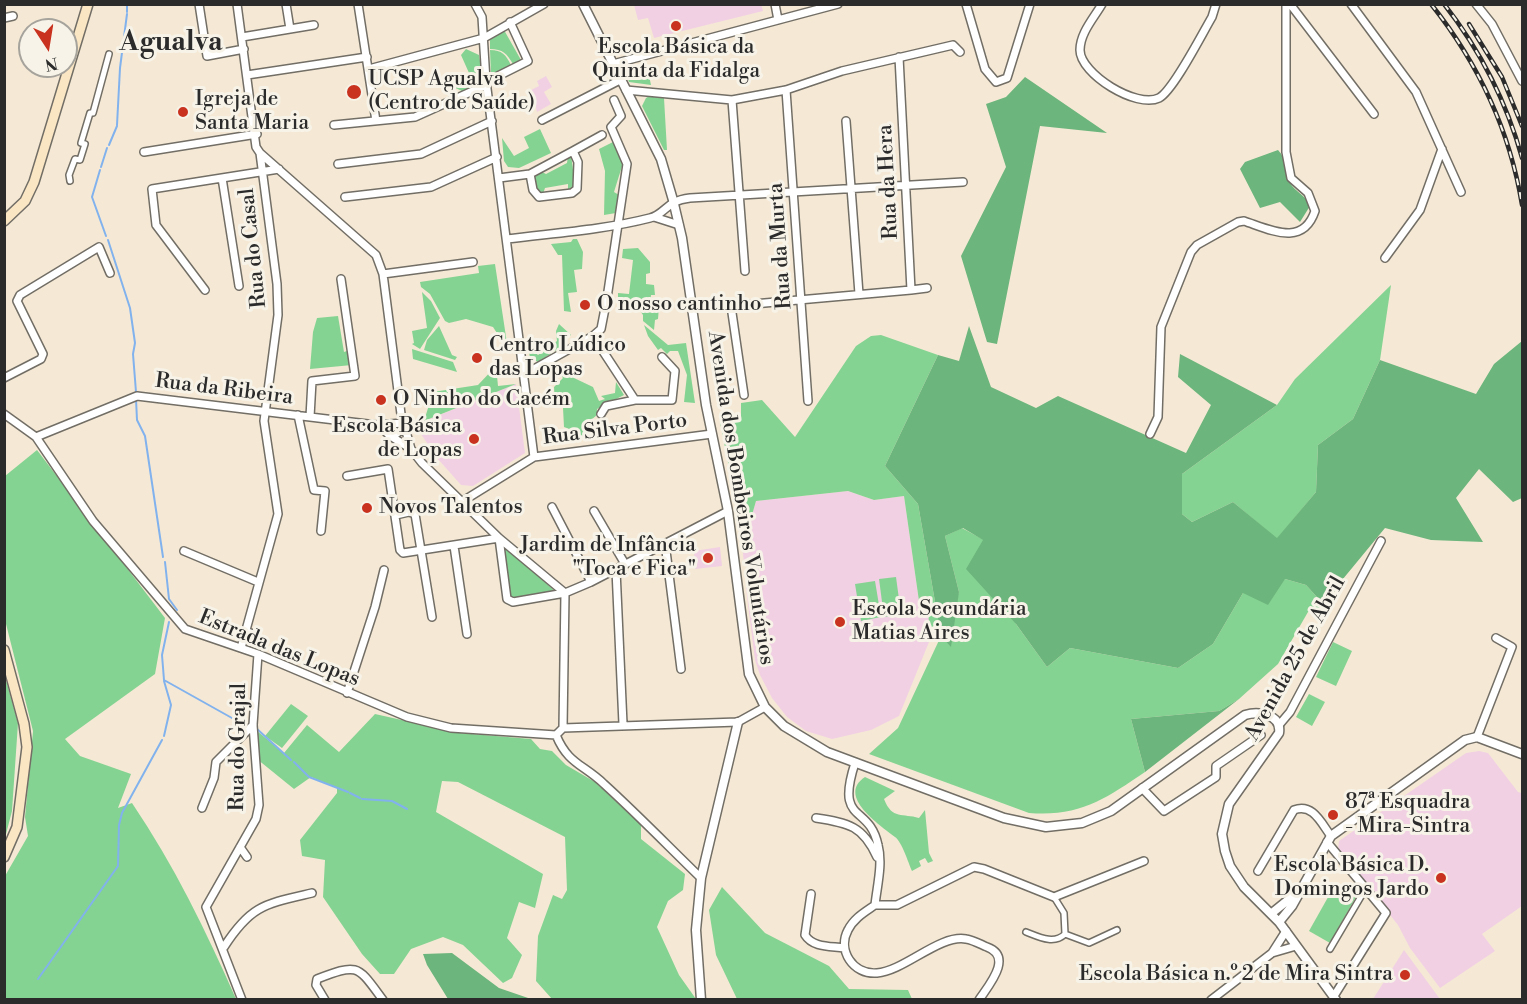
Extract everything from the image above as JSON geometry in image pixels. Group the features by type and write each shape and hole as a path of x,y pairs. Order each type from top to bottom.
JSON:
{"main road":[{"path":"4,221 25,201 34,182 88,4"},
{"path":"4,650 24,724 27,747 17,827 4,857"}],"street":[{"path":"199,4 207,56 244,49"},
{"name":"Rua do Casal","path":"237,4 257,135 256,147 260,153 277,284 278,315 264,421 278,514 241,648"},
{"path":"286,4 290,29"},
{"path":"358,4 376,121"},
{"path":"475,4 482,17 486,85 534,457"},
{"path":"369,69 484,38 544,4"},
{"name":"Avenida dos Bombeiros Voluntários","path":"584,4 661,159 674,200 712,434 728,511 748,674 765,706 784,726 806,741 855,763 1004,818 1046,827 1063,827 1098,817 1122,805 1142,788 1245,715 1262,712 1279,725"},
{"path":"774,4 778,20"},
{"path":"613,64 838,4"},
{"path":"966,4 985,69 996,82 1007,78 1030,4"},
{"path":"1102,4 1083,35 1080,49 1083,62 1089,71 1131,98 1144,101 1166,94 1212,17 1216,4"},
{"path":"1288,4 1374,114"},
{"path":"1150,434 1158,417 1161,327 1191,252 1197,245 1238,222 1244,221 1282,233 1301,231 1311,222 1315,211 1308,193 1291,178 1286,152 1288,4"},
{"path":"1352,4 1416,92 1461,192"},
{"path":"1481,6 1508,51 1522,81"},
{"path":"4,18 13,16"},
{"path":"498,76 528,61 510,22"},
{"path":"242,37 314,25"},
{"path":"626,90 732,100 786,90 842,71 953,45 960,52"},
{"path":"70,181 69,175 75,159 80,160 85,144 81,143 90,113 93,113 109,54"},
{"path":"247,75 367,57"},
{"name":"Rua da Hera","path":"899,57 911,290"},
{"path":"542,120 620,80"},
{"path":"334,125 415,117 486,85"},
{"name":"Rua da Murta","path":"786,90 808,401"},
{"path":"523,375 593,336 601,329 627,164 611,126 621,116 614,100"},
{"path":"732,100 745,271"},
{"path":"846,121 859,294"},
{"path":"338,164 421,154 492,122"},
{"path":"144,152 257,135"},
{"path":"499,178 530,174 602,135"},
{"path":"1385,258 1420,210 1442,149"},
{"path":"530,174 533,190 539,197 574,192 578,186 578,162 573,151"},
{"path":"260,153 376,255 383,274 401,414 411,449"},
{"path":"345,197 431,187 496,157"},
{"path":"205,290 156,225 152,189 279,169"},
{"path":"222,178 239,285"},
{"path":"507,239 617,225 654,217 674,200 963,182"},
{"path":"654,217 679,225"},
{"path":"4,378 41,359 43,354 17,301 20,295 99,247 110,273"},
{"path":"383,274 473,262"},
{"path":"310,417 312,381 356,376 341,279"},
{"path":"744,395 731,306 927,288"},
{"path":"593,336 635,400"},
{"path":"602,414 606,406 635,400 672,400 675,371 662,357"},
{"name":"Rua da Ribeira","path":"36,437 137,396 404,426"},
{"name":"Estrada das Lopas","path":"4,414 36,437 93,521 185,629 258,654 407,717 451,728 556,735"},
{"path":"401,414 379,425 389,435 411,449 422,463 500,538 565,593"},
{"path":"298,415 314,490 325,491 321,531"},
{"path":"389,435 396,434 404,426"},
{"name":"Rua Silva Porto","path":"463,501 534,457 712,434"},
{"path":"347,476 388,469 400,550 403,553 500,538"},
{"path":"552,507 591,582"},
{"path":"594,510 625,564"},
{"path":"500,538 509,601 565,593 616,570 728,511"},
{"path":"396,514 410,512 415,514 432,617"},
{"name":"Avenida 25 de Abril","path":"1335,998 1272,913 1244,886 1230,866 1222,834 1228,804 1276,739 1279,725 1290,712 1381,541"},
{"path":"665,543 681,669"},
{"path":"454,546 467,634"},
{"path":"184,551 258,582"},
{"path":"347,693 375,607 384,570"},
{"path":"616,570 623,724"},
{"path":"563,728 565,593"},
{"path":"245,631 256,635"},
{"path":"1477,737 1512,647 1496,638"},
{"name":"Rua do Grajal","path":"242,999 224,947 206,907 256,819 258,805 253,725 258,654"},
{"path":"701,878 601,781 572,762 562,751 556,735 563,728 623,724 738,722 765,706"},
{"path":"701,999 696,930 701,878 738,722"},
{"path":"202,808 214,778 216,762 253,725"},
{"path":"1142,788 1164,811 1216,777 1216,766 1261,735"},
{"path":"1279,922 1329,839 1465,740 1477,737 1522,754"},
{"path":"855,763 847,791 849,801 874,835 880,862 875,905"},
{"path":"1258,871 1294,810 1301,808 1310,810 1329,839 1386,913 1335,998"},
{"path":"816,818 856,828 869,839 880,862"},
{"path":"240,848 247,857"},
{"path":"1054,897 1144,861"},
{"path":"979,999 1000,967 999,960 992,949 964,939 951,940 890,970 876,973 862,971 850,964 844,948 849,927 858,917 875,905 897,905 974,867 1054,897 1064,913 1065,934 1060,939 1048,940 1026,932"},
{"path":"1330,949 1366,888"},
{"path":"1272,913 1298,891"},
{"path":"224,947 252,911 273,902 312,893"},
{"path":"811,894 805,935 808,940 815,944 844,948"},
{"path":"1262,902 1286,899"},
{"path":"1065,934 1089,943 1117,930"},
{"path":"1211,999 1272,953 1286,931"},
{"path":"1272,953 1296,946"},
{"path":"325,999 316,985 317,979 345,968 356,968 363,973 383,999"}],"shaded area":[{"name":"Escola Básica da Quinta da Fidalga","path":"761,4 763,11 654,38 648,18 638,20 634,5"},
{"path":"546,76 552,87 544,92 551,104 537,112 531,90 539,86 537,81"},
{"name":"Escola Básica de Lopas","path":"516,384 525,453 473,486 461,485 437,458 415,425"},
{"name":"Escola Secundária Matias Aires","path":"848,491 874,500 904,496 919,601 928,612 930,632 929,642 899,716 871,730 832,739 806,731 787,717 772,698 760,675 755,660 746,588 757,579 755,568 744,564 740,523 752,515 756,501"},
{"name":"Jardim de Infância \"Toca e Fica\"","path":"720,547 722,566 695,569 694,551"},
{"name":"Escola Básica D. Domingos Jardo","path":"1479,751 1488,753 1518,792 1522,793 1522,906 1482,934 1495,951 1440,988 1410,948 1398,925 1338,850 1339,841 1466,753"},
{"name":"Escola Básica n.º 2 de Mira Sintra","path":"1404,950 1440,999 1373,999"}],"green space":[{"path":"504,30 521,60 513,64 504,53 490,49 490,40"},
{"path":"466,49 479,55 484,84 464,92 447,84 469,73 461,55"},
{"path":"490,50 503,54 511,65 491,75"},
{"path":"647,66 651,85 629,82 625,70"},
{"path":"1025,77 1107,133 1040,126 997,344 987,342 961,256 1006,167 986,104 1006,97"},
{"path":"651,95 664,98 667,150 664,150 642,106 646,98"},
{"path":"540,129 551,153 519,168 508,167 504,161 502,138 514,156 529,148 524,137"},
{"path":"613,142 623,163 614,192 619,195 616,213 604,215 605,171 599,149"},
{"path":"1278,150 1283,157 1290,183 1310,206 1300,222 1280,202 1260,208 1240,169 1245,162"},
{"path":"571,155 575,184 568,190 568,184 545,188 543,194 538,193 534,175 540,171 546,174 567,163 568,156"},
{"path":"577,239 583,252 582,269 574,270 577,292 568,293 571,312 564,311 562,255 558,255 551,244 571,242"},
{"path":"638,248 650,262 650,273 646,274 646,284 654,285 655,295 651,295 650,305 659,307 654,330 643,321 643,315 633,301 618,299 618,293 629,294 633,260 622,258 623,249"},
{"path":"495,264 508,350 493,327 466,319 449,323 445,321 430,294 421,287 420,282 479,273 478,266"},
{"path":"1391,285 1380,360 1353,419 1318,445 1316,492 1277,539 1233,502 1192,522 1182,514 1182,474 1277,405 1295,379"},
{"path":"422,292 431,301 440,318 420,349 412,344 414,343 412,331 427,328"},
{"path":"338,316 344,352 347,351 343,317 346,317 352,365 310,369 313,332 317,318"},
{"path":"559,324 571,335 561,341 561,347 538,362 530,358 528,346 538,355 557,341 556,331"},
{"path":"644,325 668,345 686,343 695,403 684,402 687,375 678,351 670,351 667,354 661,348 658,350 648,336"},
{"path":"439,326 452,355 457,357 455,360 424,350 427,340"},
{"path":"969,326 991,387 1036,408 1058,396 1186,453 1211,405 1178,377 1180,354 1277,405 1182,474 1182,514 1192,522 1233,502 1277,538 1316,492 1318,445 1353,419 1380,360 1476,394 1494,364 1522,341 1522,498 1513,502 1479,469 1456,498 1483,542 1431,540 1385,528 1338,585 1326,607 1306,585 1285,579 1268,605 1243,593 1213,644 1178,668 1070,648 1047,667 1016,624 966,569 983,540 963,528 945,536 959,592 951,647 941,636 918,504 885,466 938,355 959,361"},
{"path":"881,335 938,355 885,466 918,504 941,636 930,634 928,612 919,601 904,496 874,500 848,491 756,501 752,515 740,523 720,422 741,419 741,403 762,400 795,437 856,346 871,336"},
{"path":"412,349 453,362 457,372 413,359"},
{"path":"570,364 577,372 574,378 593,387 599,401 605,399 601,396 615,393 616,382 624,395 597,409 597,415 591,420 592,429 587,435 573,437 572,430 564,427 563,408 555,405 554,387 563,378 557,370"},
{"path":"496,366 498,386 516,384 424,421 433,392 478,385"},
{"path":"37,450 165,618 155,674 65,739 80,756 131,774 118,808 132,803 162,850 213,948 236,999 5,1000 5,876 28,836 25,817 33,731 5,620 5,476"},
{"path":"962,528 984,540 1016,624 1047,667 1070,648 1178,668 1213,644 1243,593 1285,579 1306,585 1326,607 1308,612 1278,664 1239,699 1219,711 1131,719 1145,772 1104,798 1078,809 1063,812 1029,813 869,754 898,728 959,592 945,536"},
{"path":"503,545 556,592 511,599"},
{"path":"896,577 901,614 884,617 879,579"},
{"path":"875,581 881,617 861,621 855,584"},
{"path":"1333,642 1352,651 1336,686 1316,677"},
{"path":"4,673 18,723 12,811 5,838"},
{"path":"1309,694 1325,702 1312,726 1296,717"},
{"path":"1239,699 1145,772 1131,719 1219,711"},
{"path":"291,704 308,716 282,748 265,736"},
{"path":"375,714 460,733 531,739 540,749 552,751 566,765 595,782 641,825 641,839 685,874 683,890 668,901 657,927 679,975 696,999 552,999 536,981 538,936 553,895 562,899 567,890 565,837 458,782 442,781 436,812 543,874 535,908 519,902 507,938 522,955 512,978 503,983 463,945 443,937 411,949 394,974 380,974 362,954 323,897 325,860 302,856 300,840 337,793 337,788 311,777 294,789 257,759 257,731 284,753 307,725 339,752"},
{"path":"865,777 895,791 884,799 894,813 919,818 925,810 929,853 933,861 928,863 925,858 919,861 921,866 912,871 898,840 871,818 858,801 855,793 857,785"},
{"path":"1336,883 1357,895 1330,943 1309,931"},
{"path":"722,887 765,933 829,966 849,989 908,990 912,999 737,999 716,955 709,910"},
{"path":"452,953 499,988 531,999 448,999 427,965 423,954"}],"waterway":[{"path":"127,4 127,12"},
{"path":"117,125 120,68 127,14"},
{"path":"109,145 117,126"},
{"path":"101,167 107,148"},
{"path":"100,170 92,197 106,236"},
{"path":"108,240 130,308 135,343 133,354 136,392"},
{"path":"136,399 137,420 145,436 163,557"},
{"path":"165,562 169,599 177,610"},
{"path":"169,622 162,655 164,680 248,727"},
{"path":"164,681 171,705 164,736"},
{"path":"257,729 291,760"},
{"path":"38,979 118,866 119,825 122,813 162,740"},
{"path":"294,762 309,777 348,792"},
{"path":"350,793 360,798"},
{"path":"362,799 392,801 407,809"}],"railway":[{"path":"1431,4 1463,50 1490,99 1509,151 1522,205"},
{"path":"1444,4 1481,58 1509,117 1522,158"},
{"path":"1469,24 1502,77 1522,126"}],"place":[{"name":"Escola Básica da Quinta da Fidalga","path":"676,26"},
{"name":"UCSP Agualva (Centro de Saúde)","path":"354,92"},
{"name":"Igreja de Santa Maria","path":"183,112"},
{"name":"O nosso cantinho","path":"585,305"},
{"name":"Centro Lúdico das Lopas","path":"477,358"},
{"name":"O Ninho do Cacém","path":"381,400"},
{"name":"Escola Básica de Lopas","path":"474,439"},
{"name":"Novos Talentos","path":"367,508"},
{"name":"Jardim de Infância \"Toca e Fica\"","path":"708,558"},
{"name":"Escola Secundária Matias Aires","path":"840,622"},
{"name":"87ª Esquadra - Mira-Sintra","path":"1333,815"},
{"name":"Escola Básica D. Domingos Jardo","path":"1441,878"},
{"name":"Escola Básica n.º 2 de Mira Sintra","path":"1405,975"}],"district":[{"name":"Agualva","path":"171,44"}]}
